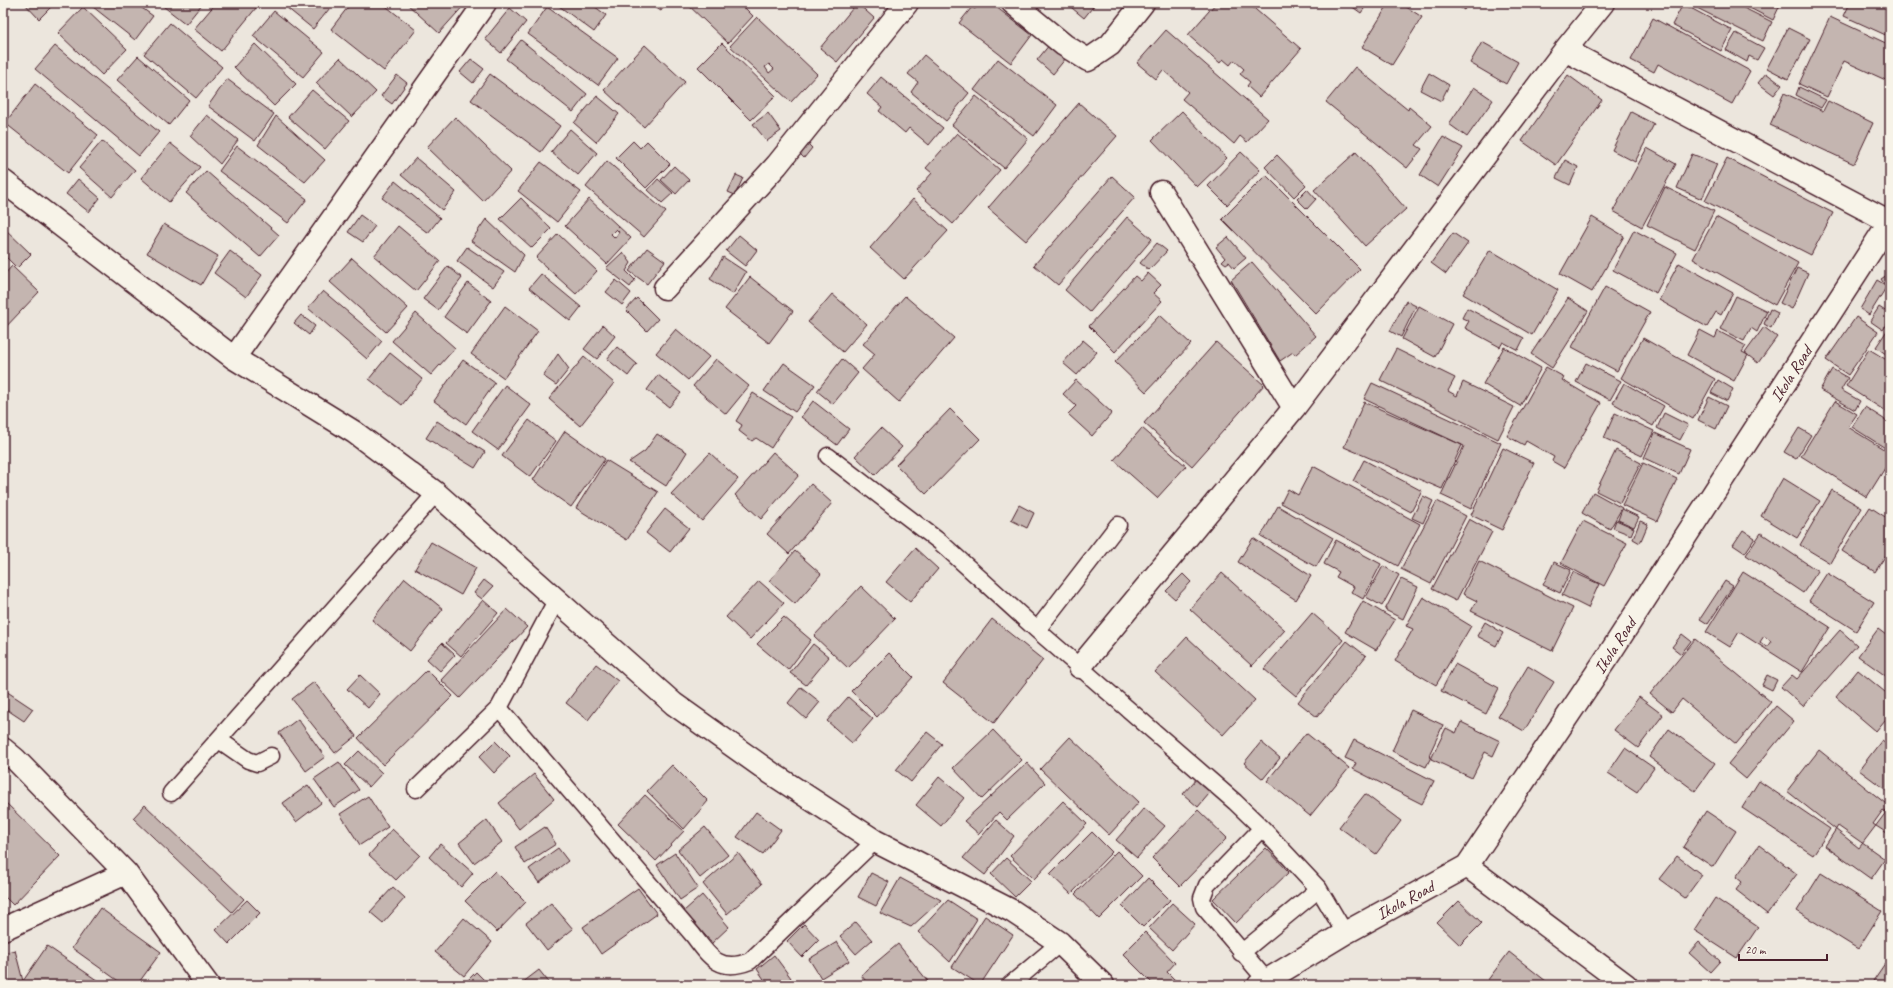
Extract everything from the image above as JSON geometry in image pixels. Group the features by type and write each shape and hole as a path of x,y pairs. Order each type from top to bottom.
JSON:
{"street":[{"path":"234,358 485,3"},
{"path":"666,288 777,166 907,3"},
{"path":"1013,3 1064,45 1088,60 1110,45 1143,3"},
{"path":"1080,667 1294,408 1565,50 1603,3"},
{"path":"1565,50 1890,222"},
{"path":"3,181 234,358 354,432 436,493 674,704 771,773 875,841 1012,912 1060,943 1103,985"},
{"path":"1161,192 1294,408"},
{"name":"Ikola Road","path":"1262,983 1345,934 1467,866 1610,653 1890,222"},
{"path":"3,750 15,759 126,873 208,985"},
{"path":"1467,866 1626,985"},
{"path":"3,929 126,873"}],"lane":[{"path":"828,456 940,542 1037,630 1262,828 1319,889 1345,934"},
{"path":"171,793 436,493"},
{"path":"1037,630 1118,525"},
{"path":"416,789 499,708 557,599"},
{"path":"499,708 693,935 708,955 721,964 736,966 750,961 875,841"},
{"path":"219,740 248,760 257,763 271,756"},
{"path":"1262,828 1207,885 1202,898 1204,907 1241,953 1262,983"},
{"path":"1241,953 1319,889"},
{"path":"1010,985 1060,943"}],"building":[{"path":"24,3 55,3 39,19"},
{"path":"88,3 135,3 153,16 135,40"},
{"path":"159,3 203,3 186,24"},
{"path":"216,3 249,3 256,8 221,51 194,29"},
{"path":"281,3 334,3 313,29"},
{"path":"351,3 382,3 416,30 384,71 331,29"},
{"path":"406,3 466,3 439,33"},
{"path":"555,3 590,3 606,15 594,32"},
{"path":"648,3 666,3 661,11"},
{"path":"686,3 740,3 753,16 728,43"},
{"path":"857,3 874,18 837,62 820,48"},
{"path":"979,3 991,3 1032,35 1011,63 959,23 972,7 975,9"},
{"path":"1066,3 1096,3 1084,18"},
{"path":"1216,3 1248,3 1301,49 1259,97 1247,86 1250,82 1240,74 1244,69 1234,60 1230,65 1223,59 1220,63 1188,35"},
{"path":"1347,3 1368,3 1361,13"},
{"path":"1389,3 1400,3 1422,17 1392,65 1362,47"},
{"path":"1453,3 1468,3 1464,10"},
{"path":"1687,3 1734,3 1772,22 1763,41"},
{"path":"1740,3 1781,3 1773,20"},
{"path":"1850,3 1890,3 1890,37 1844,16"},
{"path":"1683,4 1732,30 1721,51 1672,25"},
{"path":"83,7 127,49 102,75 58,33"},
{"path":"547,7 618,58 598,85 528,34"},
{"path":"510,8 526,22 501,53 485,39"},
{"path":"274,11 324,52 303,77 253,36"},
{"path":"757,17 817,74 791,102 730,46","holes":["769,64 774,69 769,73 765,67"]},
{"path":"1830,17 1890,45 1890,82 1844,61 1827,97 1799,84"},
{"path":"1653,18 1750,71 1732,104 1658,64 1654,72 1631,60"},
{"path":"170,23 222,67 196,98 144,54"},
{"path":"1788,28 1810,39 1788,79 1767,68"},
{"path":"1166,30 1268,119 1247,142 1240,136 1234,144 1182,99 1188,92 1163,70 1156,79 1137,63"},
{"path":"1736,33 1764,48 1757,60 1749,56 1747,62 1726,50"},
{"path":"521,40 587,94 573,112 506,59"},
{"path":"1482,42 1518,62 1506,84 1470,63"},
{"path":"722,43 776,96 751,120 698,67"},
{"path":"255,44 296,84 274,106 234,67"},
{"path":"1050,44 1066,58 1053,74 1037,60"},
{"path":"645,45 685,82 644,127 604,90"},
{"path":"55,46 159,132 139,156 35,69"},
{"path":"924,55 969,93 946,121 911,92 918,82 908,74"},
{"path":"138,56 189,100 169,125 117,80"},
{"path":"340,58 376,92 352,117 316,83"},
{"path":"471,59 484,69 473,83 460,72"},
{"path":"998,59 1057,105 1034,136 974,90"},
{"path":"1355,67 1408,110 1409,107 1432,126 1416,145 1422,149 1407,168 1326,102"},
{"path":"1429,73 1449,85 1441,101 1420,90"},
{"path":"1766,73 1782,85 1774,95 1758,83"},
{"path":"490,74 560,126 541,152 471,100"},
{"path":"397,75 407,83 392,104 381,96"},
{"path":"1568,75 1602,100 1556,165 1522,141"},
{"path":"881,77 943,128 929,145 909,128 905,133 879,111 882,107 867,94"},
{"path":"227,79 274,114 255,141 208,106"},
{"path":"35,84 98,135 68,173 5,123"},
{"path":"1474,87 1493,100 1467,137 1449,124"},
{"path":"1799,87 1826,100 1821,108 1796,95"},
{"path":"312,90 349,121 325,149 288,117"},
{"path":"1784,93 1823,111 1828,101 1873,123 1854,164 1770,125"},
{"path":"597,96 619,114 596,142 574,123"},
{"path":"976,96 1028,139 1004,168 952,125"},
{"path":"1079,103 1117,136 1026,241 988,208"},
{"path":"1182,111 1227,158 1197,187 1152,140"},
{"path":"1631,112 1654,124 1635,162 1612,150"},
{"path":"768,113 781,131 767,141 753,124"},
{"path":"207,115 238,140 220,164 190,136"},
{"path":"276,116 325,160 305,182 258,145"},
{"path":"455,117 511,171 483,201 427,147"},
{"path":"570,129 597,153 578,175 551,152"},
{"path":"957,133 1000,170 953,224 916,191 932,173 926,168"},
{"path":"1443,137 1463,148 1438,187 1420,175"},
{"path":"102,141 135,170 112,197 79,168"},
{"path":"633,141 640,148 647,141 670,164 646,188 616,158"},
{"path":"170,143 200,167 169,202 141,178"},
{"path":"807,143 812,148 804,158 799,153"},
{"path":"237,146 307,199 288,223 219,171"},
{"path":"1647,148 1676,164 1642,227 1613,211"},
{"path":"1241,152 1260,170 1227,205 1208,186"},
{"path":"1356,152 1406,209 1365,246 1314,190"},
{"path":"1692,154 1717,164 1702,199 1677,188"},
{"path":"1277,155 1306,185 1294,197 1265,167"},
{"path":"416,158 456,192 442,210 401,175"},
{"path":"1727,158 1833,213 1811,255 1705,201"},
{"path":"1565,160 1578,167 1570,185 1556,178"},
{"path":"607,161 666,212 644,237 586,187"},
{"path":"541,162 581,192 557,222 518,191"},
{"path":"674,166 689,180 676,194 661,180"},
{"path":"206,171 279,235 260,257 186,193"},
{"path":"736,175 743,178 735,195 728,192"},
{"path":"1266,175 1360,269 1316,314 1222,219"},
{"path":"1112,176 1135,197 1058,285 1034,265"},
{"path":"78,179 100,198 89,212 66,194"},
{"path":"658,179 673,193 662,203 648,190"},
{"path":"395,181 440,218 428,233 382,198"},
{"path":"1665,187 1714,211 1695,249 1647,225"},
{"path":"1307,189 1316,199 1307,209 1297,199"},
{"path":"521,198 551,229 532,248 500,219"},
{"path":"589,199 631,238 607,264 565,226","holes":["616,229 619,232 615,238 611,234"]},
{"path":"913,199 948,231 904,279 870,248"},
{"path":"360,215 375,226 363,242 348,232"},
{"path":"1127,217 1152,239 1090,312 1065,290"},
{"path":"1592,217 1624,236 1592,292 1560,274"},
{"path":"1716,217 1798,263 1775,305 1693,259"},
{"path":"486,219 524,255 515,272 471,241"},
{"path":"164,224 218,256 201,285 147,253"},
{"path":"398,226 440,261 416,291 374,256"},
{"path":"3,227 31,254 17,268 3,254"},
{"path":"1634,230 1677,253 1656,293 1613,270"},
{"path":"1453,233 1468,243 1446,274 1431,263"},
{"path":"558,234 597,271 576,294 536,258"},
{"path":"739,235 757,250 745,266 726,251"},
{"path":"1228,237 1246,258 1234,268 1229,262 1226,264 1222,261 1225,258 1216,247"},
{"path":"1157,243 1167,251 1149,270 1140,263"},
{"path":"467,247 504,272 493,287 457,261"},
{"path":"647,248 665,261 647,284 629,271"},
{"path":"1490,250 1558,290 1532,335 1463,294"},
{"path":"230,251 262,275 246,297 214,273"},
{"path":"623,252 631,263 626,271 635,280 630,287 606,268"},
{"path":"723,257 746,272 733,294 710,279"},
{"path":"352,258 408,308 386,332 330,282"},
{"path":"1252,262 1316,336 1295,355 1293,352 1280,361 1231,280"},
{"path":"1679,263 1733,293 1721,315 1716,312 1707,327 1659,300"},
{"path":"12,266 39,292 3,330 3,276"},
{"path":"448,266 462,278 438,310 423,299"},
{"path":"1797,268 1808,273 1792,309 1780,303"},
{"path":"1148,273 1161,285 1153,293 1162,301 1115,352 1089,326 1135,276 1141,281"},
{"path":"1890,273 1890,282 1885,285 1881,279"},
{"path":"541,274 581,307 570,321 529,288"},
{"path":"750,277 793,311 769,343 725,309"},
{"path":"616,280 631,293 622,305 606,292"},
{"path":"1877,280 1887,286 1869,315 1860,309"},
{"path":"468,283 491,301 467,334 444,317"},
{"path":"1605,287 1650,312 1617,371 1572,347"},
{"path":"323,291 382,341 367,359 308,308"},
{"path":"832,294 867,324 843,352 808,322"},
{"path":"905,296 954,338 899,402 862,369 875,354 863,344"},
{"path":"1736,296 1767,311 1757,332 1751,328 1744,341 1720,329"},
{"path":"637,298 658,319 647,331 626,310"},
{"path":"1568,298 1588,311 1552,368 1531,354"},
{"path":"1406,301 1416,306 1401,337 1390,331"},
{"path":"505,306 538,331 504,378 471,354"},
{"path":"1419,306 1452,324 1435,357 1402,339"},
{"path":"1879,307 1890,314 1890,320 1883,330 1870,321"},
{"path":"1467,308 1524,338 1518,350 1503,342 1500,347 1465,328 1469,321 1462,318"},
{"path":"1770,309 1778,313 1771,328 1764,324"},
{"path":"416,313 455,348 431,375 392,341"},
{"path":"301,315 315,326 309,335 294,323"},
{"path":"1160,315 1191,344 1146,392 1115,362"},
{"path":"1856,317 1878,332 1848,375 1826,360"},
{"path":"603,325 615,336 597,359 584,349"},
{"path":"1890,326 1890,357 1876,347"},
{"path":"1764,327 1777,337 1758,363 1745,353"},
{"path":"676,329 709,357 688,380 656,353"},
{"path":"1700,330 1715,338 1718,331 1746,346 1742,352 1748,355 1734,381 1687,355"},
{"path":"1643,338 1715,379 1693,419 1621,378"},
{"path":"1083,340 1097,352 1077,375 1063,363"},
{"path":"1216,342 1264,385 1192,466 1144,423"},
{"path":"617,347 637,364 628,376 607,359"},
{"path":"1504,347 1541,368 1520,406 1483,384"},
{"path":"1396,349 1455,378 1448,391 1457,396 1463,382 1514,407 1498,439 1380,380"},
{"path":"1869,349 1890,362 1890,414 1846,386"},
{"path":"390,353 422,379 402,405 369,379"},
{"path":"558,354 569,369 556,385 543,376"},
{"path":"584,357 614,383 580,426 549,399"},
{"path":"716,359 749,386 726,414 693,386"},
{"path":"842,359 858,373 833,404 817,391"},
{"path":"463,360 495,383 466,424 434,401"},
{"path":"784,363 815,385 795,412 764,391"},
{"path":"1586,363 1621,381 1610,400 1576,382"},
{"path":"1546,367 1564,377 1562,380 1601,403 1564,468 1552,461 1554,457 1526,441 1524,445 1507,436"},
{"path":"1832,369 1848,378 1841,390 1860,401 1855,410 1820,390"},
{"path":"658,375 681,393 669,407 647,390"},
{"path":"1076,380 1112,413 1092,436 1068,414 1076,406 1063,394"},
{"path":"1718,380 1733,389 1727,401 1711,393"},
{"path":"1372,383 1501,443 1471,509 1441,495 1464,446 1364,399"},
{"path":"1624,383 1664,406 1653,426 1613,403"},
{"path":"505,385 531,405 498,450 472,431"},
{"path":"753,393 791,417 771,448 756,438 752,441 739,431 742,425 736,421"},
{"path":"1709,397 1727,406 1716,429 1698,420"},
{"path":"813,401 849,429 837,445 801,417"},
{"path":"1835,401 1857,414 1848,427 1890,453 1890,460 1867,497 1801,456"},
{"path":"1364,402 1462,445 1442,489 1344,447"},
{"path":"1865,407 1890,423 1890,451 1852,427"},
{"path":"950,409 980,439 926,494 896,465"},
{"path":"1615,413 1654,431 1642,456 1604,438"},
{"path":"1664,413 1688,425 1680,440 1657,428"},
{"path":"529,420 556,441 530,477 502,456"},
{"path":"437,421 485,452 475,468 426,438"},
{"path":"881,428 902,447 875,475 855,456"},
{"path":"1142,428 1186,466 1157,498 1114,460"},
{"path":"1799,428 1811,435 1796,459 1784,452"},
{"path":"565,431 605,459 571,507 533,480"},
{"path":"1655,433 1690,449 1679,474 1644,458"},
{"path":"657,434 687,452 666,486 629,462 645,451"},
{"path":"1503,448 1534,463 1502,530 1471,515"},
{"path":"1616,450 1641,463 1620,503 1596,491"},
{"path":"773,452 799,475 761,519 735,495"},
{"path":"710,453 738,479 702,521 671,494"},
{"path":"606,460 658,492 627,540 576,508"},
{"path":"1364,460 1422,491 1411,512 1353,481"},
{"path":"1643,463 1677,479 1657,521 1622,505"},
{"path":"1313,466 1420,524 1398,566 1281,503 1288,489 1298,495"},
{"path":"1783,478 1820,501 1797,538 1761,516"},
{"path":"811,484 832,503 789,554 767,534"},
{"path":"1832,490 1862,508 1830,563 1800,545"},
{"path":"1593,492 1622,508 1610,529 1582,513"},
{"path":"1423,496 1433,501 1423,523 1412,518"},
{"path":"1437,501 1466,516 1431,584 1401,569"},
{"path":"1019,505 1034,513 1027,528 1011,520"},
{"path":"1278,506 1333,538 1316,567 1261,536"},
{"path":"1870,507 1890,520 1890,549 1875,572 1842,551"},
{"path":"665,509 689,528 670,552 646,533"},
{"path":"1622,509 1639,517 1634,527 1618,520"},
{"path":"1469,519 1492,532 1456,601 1432,589"},
{"path":"1616,520 1634,528 1631,535 1613,528"},
{"path":"1583,521 1627,543 1604,586 1561,563"},
{"path":"1640,521 1648,524 1640,543 1633,539"},
{"path":"1743,530 1755,538 1745,553 1733,545"},
{"path":"1761,533 1818,571 1803,593 1746,555"},
{"path":"1253,538 1311,576 1296,600 1238,562"},
{"path":"1336,540 1381,564 1363,599 1351,592 1354,587 1336,577 1339,572 1324,564"},
{"path":"431,542 476,568 461,595 415,569"},
{"path":"915,548 938,569 910,602 886,582"},
{"path":"795,551 821,574 795,604 769,581"},
{"path":"1479,561 1573,608 1552,651 1471,611 1477,601 1463,594"},
{"path":"1554,562 1571,570 1560,593 1543,585"},
{"path":"1383,566 1399,575 1382,606 1366,597"},
{"path":"1573,572 1599,584 1588,608 1562,595"},
{"path":"1743,572 1830,627 1802,672 1739,632 1730,647 1706,632","holes":["1764,636 1771,641 1767,647 1760,642"]},
{"path":"1222,573 1285,630 1252,666 1190,609"},
{"path":"1827,573 1874,602 1856,631 1809,601"},
{"path":"1183,574 1191,582 1175,599 1166,591"},
{"path":"405,578 443,609 410,651 372,620"},
{"path":"1401,579 1418,587 1403,619 1385,610"},
{"path":"484,580 493,587 482,599 474,593"},
{"path":"759,581 784,603 750,639 726,617"},
{"path":"1725,581 1733,586 1708,624 1700,619"},
{"path":"861,586 895,619 848,668 814,636"},
{"path":"1423,597 1471,626 1436,685 1395,661 1413,629 1406,626"},
{"path":"483,600 498,613 461,656 446,643"},
{"path":"1363,601 1395,620 1376,650 1345,632"},
{"path":"507,609 527,627 460,698 441,680"},
{"path":"1312,613 1343,640 1296,696 1264,669"},
{"path":"784,617 811,640 788,670 757,644"},
{"path":"992,619 1043,660 994,723 943,683"},
{"path":"1485,622 1503,633 1496,646 1477,636"},
{"path":"1878,629 1890,638 1890,679 1858,656"},
{"path":"1840,630 1857,645 1803,706 1781,687 1792,675 1797,679"},
{"path":"1682,634 1691,641 1681,654 1672,647"},
{"path":"1187,637 1255,700 1223,735 1155,672"},
{"path":"1695,639 1771,702 1736,744 1682,699 1672,712 1650,694"},
{"path":"1347,641 1366,656 1317,717 1298,702"},
{"path":"442,643 455,655 440,671 427,659"},
{"path":"813,644 829,657 806,685 790,673"},
{"path":"889,653 913,677 877,717 851,691"},
{"path":"596,664 618,681 588,720 566,703"},
{"path":"1455,664 1499,688 1486,714 1441,691"},
{"path":"1528,666 1554,682 1524,731 1498,716"},
{"path":"427,670 453,696 383,765 358,738"},
{"path":"1858,670 1890,696 1890,714 1876,731 1836,697"},
{"path":"360,675 380,694 368,708 347,689"},
{"path":"1767,675 1777,680 1772,690 1762,685"},
{"path":"314,682 356,736 335,753 292,699"},
{"path":"801,687 820,702 806,719 788,703"},
{"path":"3,689 33,709 24,721 3,707"},
{"path":"848,697 873,719 852,743 827,721"},
{"path":"1639,697 1663,715 1638,748 1614,730"},
{"path":"1776,706 1794,721 1746,779 1728,764"},
{"path":"1411,710 1443,725 1429,755 1431,757 1426,767 1392,751"},
{"path":"298,719 325,757 306,771 279,733"},
{"path":"1461,722 1500,741 1493,756 1485,752 1472,778 1431,759 1446,728 1456,733"},
{"path":"1669,729 1715,763 1695,791 1649,757"},
{"path":"993,730 1022,760 982,799 953,768"},
{"path":"927,732 942,744 911,782 896,770"},
{"path":"1306,733 1349,768 1310,816 1267,781"},
{"path":"1070,737 1139,802 1109,835 1040,769"},
{"path":"1354,740 1434,781 1422,804 1353,769 1356,763 1345,758"},
{"path":"1882,740 1890,746 1890,793 1859,770"},
{"path":"495,741 510,756 494,773 479,757"},
{"path":"1261,742 1280,758 1263,779 1244,763"},
{"path":"1625,748 1654,768 1637,792 1608,773"},
{"path":"1819,750 1890,807 1859,848 1787,791"},
{"path":"359,751 382,773 369,787 345,765"},
{"path":"339,762 359,790 334,807 314,779"},
{"path":"1027,763 1045,783 1007,820 999,812 979,834 964,821"},
{"path":"672,765 708,801 684,829 647,791"},
{"path":"534,774 554,799 519,829 499,803"},
{"path":"1199,776 1214,788 1198,807 1183,794"},
{"path":"939,777 964,798 941,826 916,805"},
{"path":"1759,781 1830,829 1813,855 1742,808"},
{"path":"308,785 321,803 296,822 283,803"},
{"path":"1365,794 1401,821 1376,854 1339,827"},
{"path":"645,795 684,831 656,861 618,824"},
{"path":"368,796 388,827 360,845 340,814"},
{"path":"3,800 60,856 13,905 3,895"},
{"path":"1063,801 1087,824 1034,879 1010,856"},
{"path":"145,805 244,899 232,912 133,818"},
{"path":"1144,808 1165,826 1137,858 1116,840"},
{"path":"1198,810 1227,838 1180,886 1152,858"},
{"path":"1883,810 1890,815 1890,835 1873,824"},
{"path":"1706,811 1736,831 1713,867 1683,847"},
{"path":"756,812 781,830 763,854 737,837"},
{"path":"487,820 502,842 474,863 459,843"},
{"path":"996,820 1014,836 985,875 963,858"},
{"path":"1838,826 1885,859 1871,879 1825,846"},
{"path":"545,827 556,844 525,864 515,847"},
{"path":"705,827 728,855 700,878 678,850"},
{"path":"392,829 420,855 396,880 369,855"},
{"path":"1092,832 1112,852 1071,894 1050,874"},
{"path":"440,844 473,873 461,887 429,857"},
{"path":"1759,845 1797,874 1767,914 1736,890 1742,882 1736,877"},
{"path":"558,848 568,861 539,883 529,869"},
{"path":"1266,848 1289,872 1236,923 1213,899"},
{"path":"1117,851 1142,876 1099,919 1075,894"},
{"path":"675,853 698,888 680,900 657,865"},
{"path":"738,853 762,884 727,914 703,884"},
{"path":"1677,856 1702,875 1685,898 1659,879"},
{"path":"1006,858 1031,881 1015,897 991,874"},
{"path":"495,871 526,902 497,932 465,901"},
{"path":"871,873 889,882 876,906 858,897"},
{"path":"1821,873 1882,911 1858,949 1797,911"},
{"path":"900,878 941,900 911,927 880,913"},
{"path":"1148,878 1170,900 1143,927 1122,906"},
{"path":"393,887 405,898 383,923 370,912"},
{"path":"638,888 657,914 601,954 583,927"},
{"path":"702,895 729,927 712,943 684,911"},
{"path":"1715,898 1758,927 1737,958 1694,930"},
{"path":"247,900 260,913 229,944 216,930"},
{"path":"948,900 977,919 950,962 918,932"},
{"path":"1459,901 1482,923 1460,945 1437,923"},
{"path":"551,903 573,929 547,950 526,923"},
{"path":"1172,903 1195,924 1172,950 1149,928"},
{"path":"100,908 161,952 137,985 124,985 72,948"},
{"path":"985,916 1013,935 980,985 952,967"},
{"path":"464,918 492,942 464,976 435,952"},
{"path":"856,922 872,940 856,954 840,936"},
{"path":"804,924 819,940 802,957 787,941"},
{"path":"1145,932 1175,963 1167,972 1176,981 1172,985 1154,985 1123,954"},
{"path":"837,942 849,961 821,978 809,959"},
{"path":"1699,942 1720,961 1710,972 1689,953"},
{"path":"898,944 931,985 869,985 861,975"},
{"path":"47,946 104,985 29,985 23,981"},
{"path":"15,950 24,985 3,985 3,953"},
{"path":"1509,952 1551,985 1484,985"},
{"path":"774,955 791,978 782,985 768,985 757,969"},
{"path":"1890,956 1890,985 1879,985 1873,981"},
{"path":"539,970 551,985 524,985 522,983"},
{"path":"476,972 489,985 463,985"}]}
